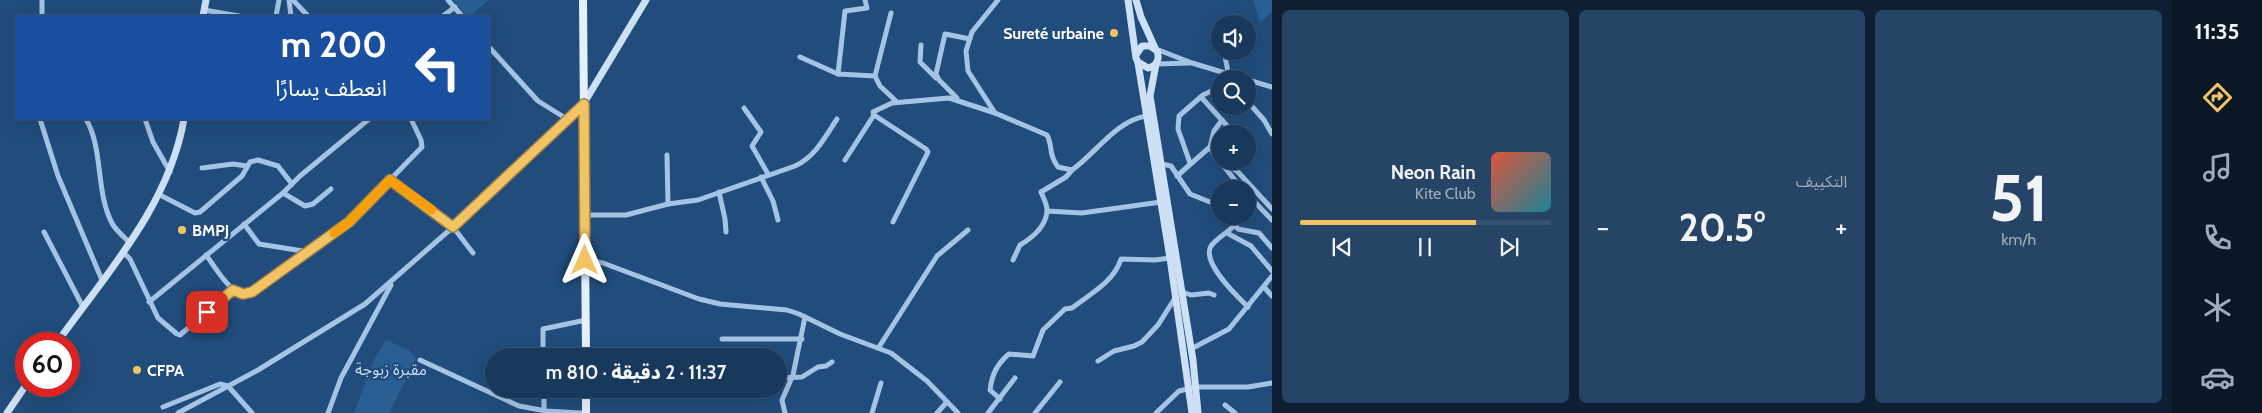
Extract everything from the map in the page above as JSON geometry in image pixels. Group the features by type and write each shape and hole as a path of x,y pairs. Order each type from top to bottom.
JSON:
{"main road":[{"path":"203,13 206,0"},
{"path":"583,0 586,348"},
{"path":"584,104 646,0"},
{"path":"1128,0 1170,258 1191,349 1192,413"},
{"path":"1136,0 1159,56 1150,96 1162,164 1192,388 1198,413"},
{"path":"1136,55 1140,48 1145,45 1155,49"},
{"path":"1138,63 1145,68 1156,64"},
{"path":"65,332 129,242 160,194 170,173 184,120"},
{"path":"7,413 18,397"},
{"path":"586,398 586,413"}],"street":[{"path":"42,0 42,15"},
{"path":"276,15 279,0"},
{"path":"289,0 291,15"},
{"path":"293,0 307,15"},
{"path":"448,0 461,15"},
{"path":"838,74 845,11 867,8 865,0"},
{"path":"996,113 968,71 966,51 979,22 998,0"},
{"path":"443,15 455,7"},
{"path":"203,13 227,15"},
{"path":"891,13 875,76 880,86 897,102"},
{"path":"939,80 936,74 944,35 947,33 970,39"},
{"path":"921,45 920,62 958,99"},
{"path":"490,48 538,101 567,119"},
{"path":"1155,49 1192,63 1220,70"},
{"path":"800,57 838,74 875,76"},
{"path":"1156,64 1192,63"},
{"path":"1256,80 1271,85"},
{"path":"1190,163 1177,121 1184,110 1211,92"},
{"path":"1201,97 1227,125"},
{"path":"846,160 874,115 873,112 897,102 935,98 958,99 1047,135 1050,156 1058,168 1072,170"},
{"path":"178,413 323,331 365,304 392,283 584,104"},
{"path":"744,108 760,132 752,146 768,174"},
{"path":"1256,111 1272,134"},
{"path":"874,115 928,152 893,222"},
{"path":"1013,260 1020,244 1028,242 1039,230 1047,211 1042,192 1066,177 1119,130 1133,120 1146,116"},
{"path":"585,215 626,216 668,204 698,200 802,163 821,144 837,119"},
{"path":"40,120 58,176 102,280"},
{"path":"86,120 93,134 104,196 113,224 129,242"},
{"path":"145,120 153,142 170,173"},
{"path":"149,302 283,193 368,120"},
{"path":"206,255 233,290 243,294 252,292 349,222 422,147 421,140 411,120"},
{"path":"1177,176 1210,147 1214,132 1222,120"},
{"path":"667,155 668,204"},
{"path":"160,194 195,213 200,212 242,176 247,166 258,160 278,166 292,184"},
{"path":"202,168 233,164 247,166"},
{"path":"1162,164 1171,166 1190,194 1211,202"},
{"path":"1227,170 1235,180"},
{"path":"1234,170 1272,209"},
{"path":"761,177 773,201 778,220"},
{"path":"390,180 453,227 473,253"},
{"path":"283,193 304,206 313,204 332,189"},
{"path":"718,192 725,219 726,232"},
{"path":"1047,211 1082,213 1161,202"},
{"path":"1256,203 1272,220"},
{"path":"244,224 259,244 309,252"},
{"path":"1248,307 1218,275 1211,258 1212,245 1235,225 1238,229 1259,233 1272,248"},
{"path":"879,347 937,256 968,230"},
{"path":"44,232 83,307"},
{"path":"1227,233 1251,246 1272,271"},
{"path":"122,252 130,259 158,318 177,334 180,334 233,290"},
{"path":"1000,399 990,390 994,369 1009,354 1033,356 1043,330 1065,309 1072,308 1107,281 1113,275 1121,259 1155,260 1170,258"},
{"path":"585,260 603,263 699,299 720,304 787,310 840,334 879,347 905,362 958,413"},
{"path":"1191,349 1229,329 1272,276"},
{"path":"328,413 341,378 392,283"},
{"path":"1264,287 1272,296"},
{"path":"1098,361 1114,350 1134,346 1142,342 1158,326 1179,294 1209,293 1214,295"},
{"path":"785,413 782,400 791,378 802,339 805,317"},
{"path":"543,348 543,329 586,320"},
{"path":"722,339 802,339"},
{"path":"420,360 519,406 544,411 581,413"},
{"path":"787,378 802,377 818,367 826,366 832,362"},
{"path":"988,413 1015,378"},
{"path":"1035,413 1060,382"},
{"path":"872,413 881,383"},
{"path":"1156,413 1174,394 1192,388 1248,387 1272,383"},
{"path":"163,407 215,384 228,386 252,413"},
{"path":"544,398 544,411"},
{"path":"937,413 947,402"},
{"path":"1225,405 1235,413"},
{"path":"515,413 519,406"}],"green space":[{"path":"453,0 489,0 471,15 466,15"},
{"path":"1253,0 1272,0 1272,12 1260,23"},
{"name":"مقبرة زبوجة","path":"386,340 409,350 416,359 389,413 354,413 374,360"}],"slow traffic":[{"path":"334,233 349,222 390,180 432,210"}],"place":[{"name":"Sureté urbaine","path":"1114,33"},
{"name":"BMPJ","path":"182,230"},
{"name":"CFPA","path":"137,370"}],"route":[{"path":"207,312 233,290 240,294 252,292 309,252 349,222 390,180 453,227 584,104 585,260"}]}
